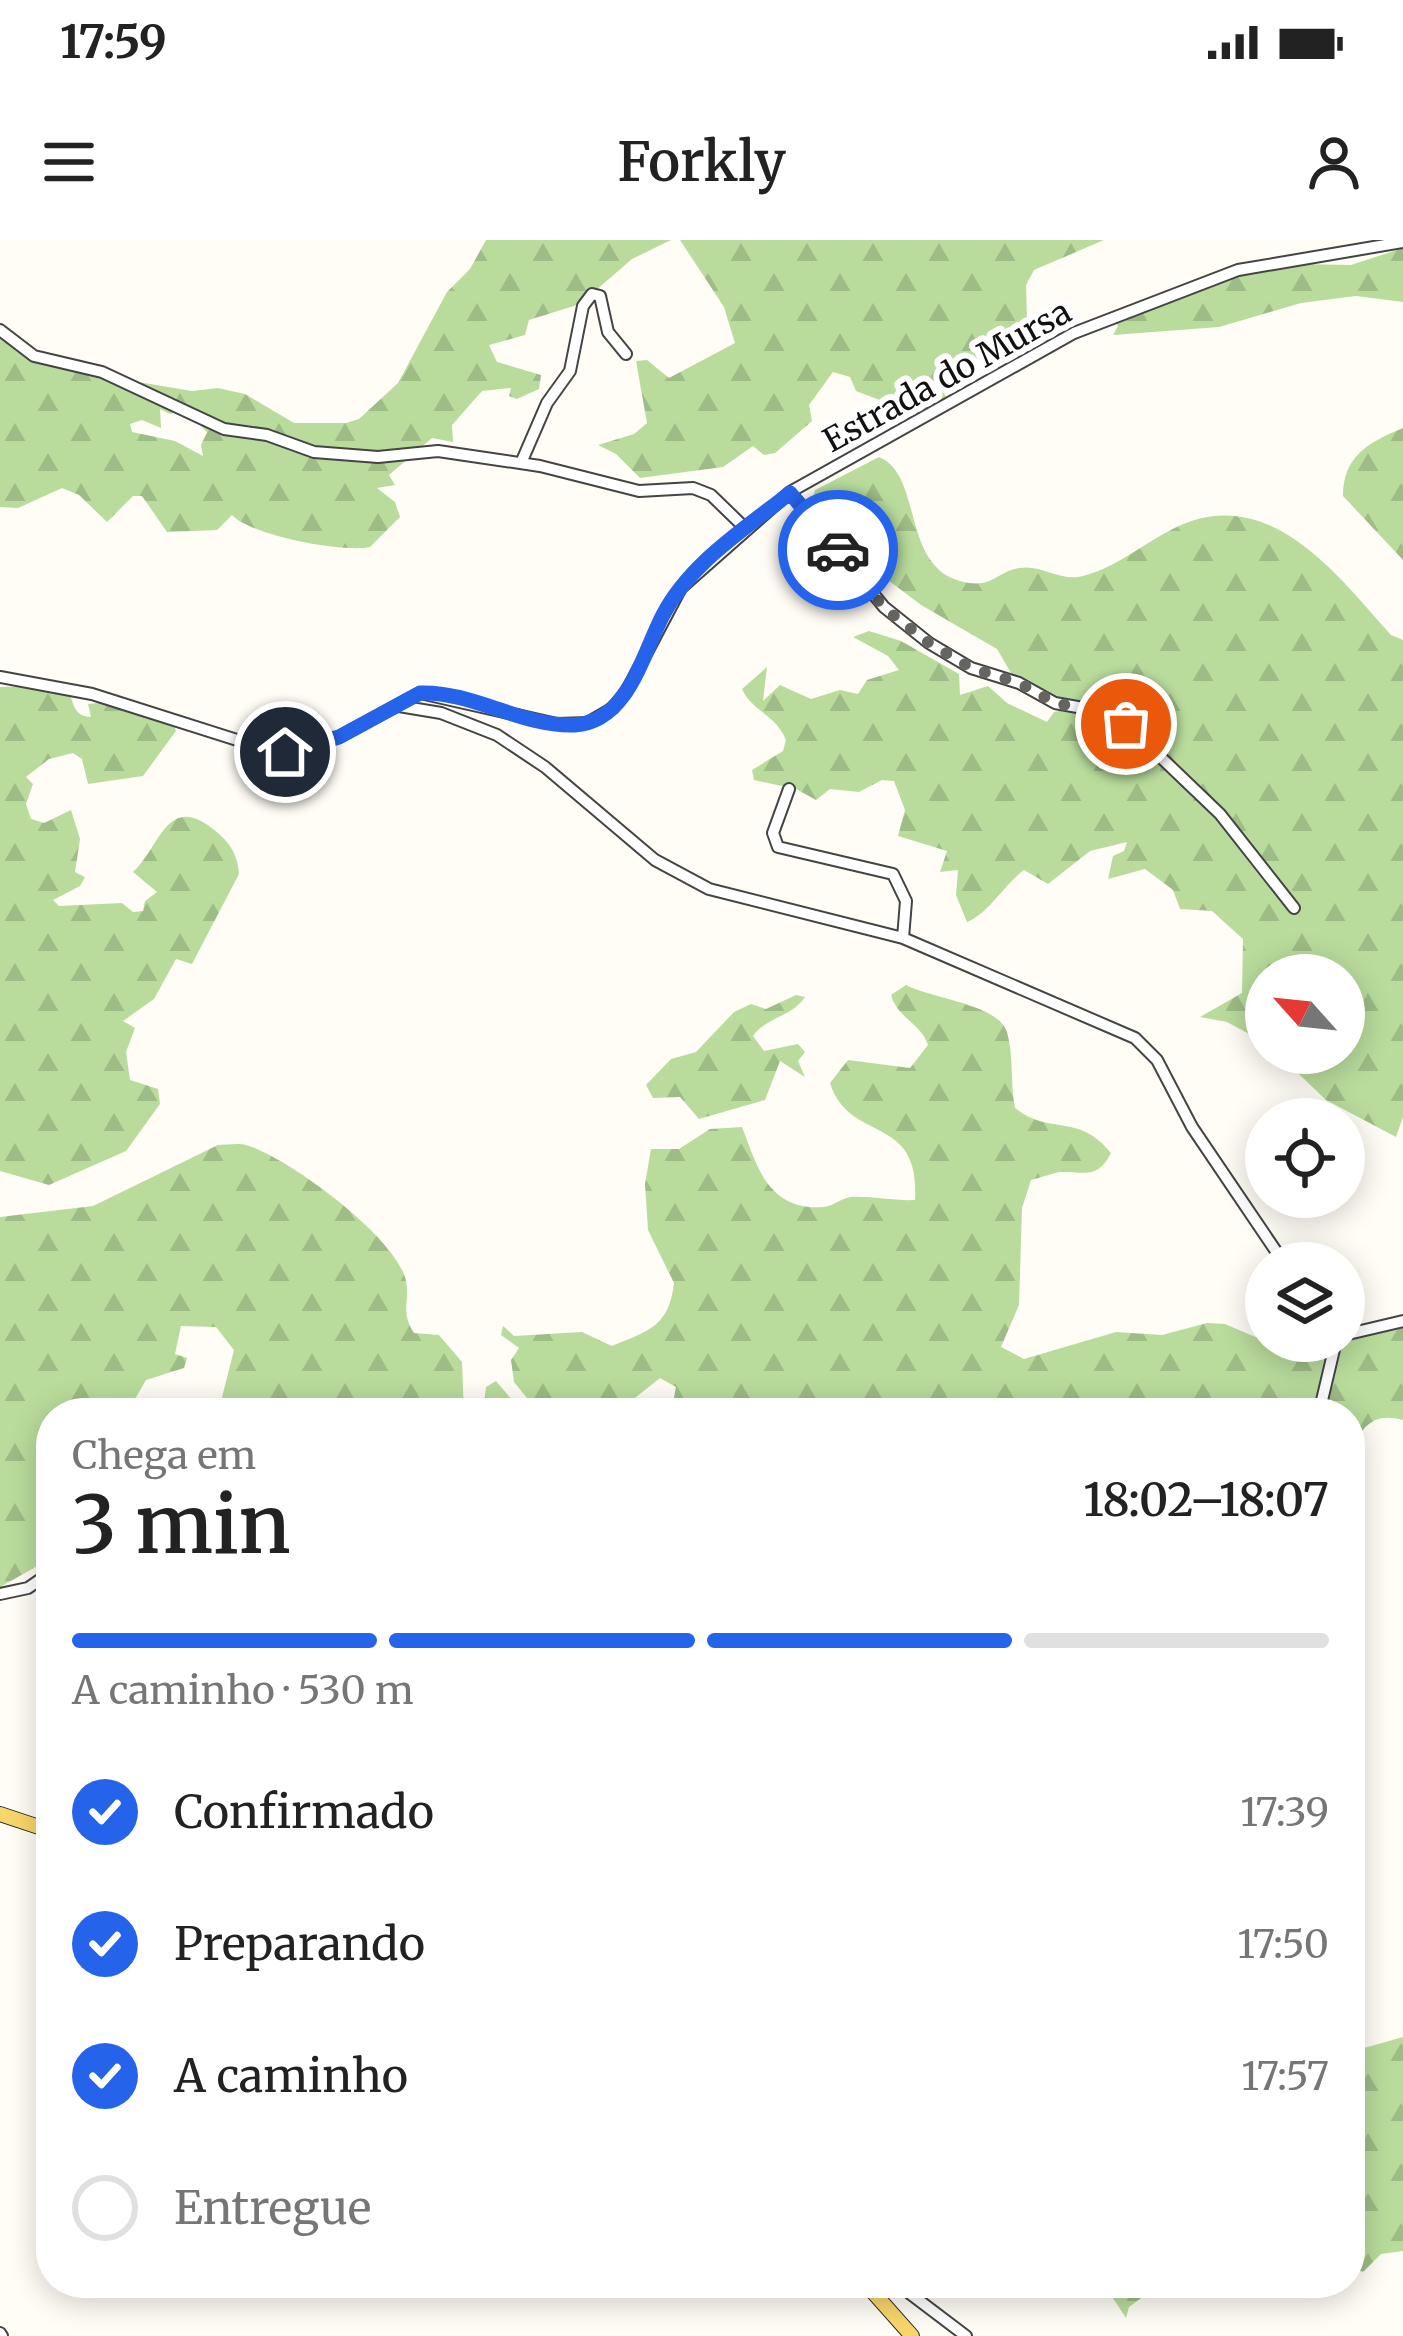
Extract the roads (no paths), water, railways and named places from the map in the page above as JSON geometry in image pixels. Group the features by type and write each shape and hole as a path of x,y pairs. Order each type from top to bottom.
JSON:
{"main road":[{"path":"0,1814 36,1826"},
{"path":"878,2298 912,2336"}],"street":[{"name":"Estrada do Mursa","path":"0,677 92,694 274,752 314,747 428,693 556,724 587,723 602,717 626,692 681,588 790,493 1073,333 1238,270 1403,242"},
{"path":"521,463 547,403 570,371 583,306 592,294 600,296 608,332 626,354"},
{"path":"0,330 34,356 101,372 224,429 266,435 314,452 378,457 438,451 521,463 639,491 693,488 711,495 745,528"},
{"path":"790,493 884,608 929,643 971,668 1019,683 1055,703 1100,711 1126,724 1220,814 1294,908"},
{"path":"399,706 441,713 497,736 545,767 655,860 709,889 903,938 1119,1030 1147,1048 1203,1145 1269,1242"},
{"path":"789,789 773,833 778,847 893,874 905,901 903,938"},
{"path":"1365,1331 1403,1321"},
{"path":"1323,1398 1331,1362"},
{"path":"0,1594 36,1582"},
{"path":"916,2298 966,2336"}]}
